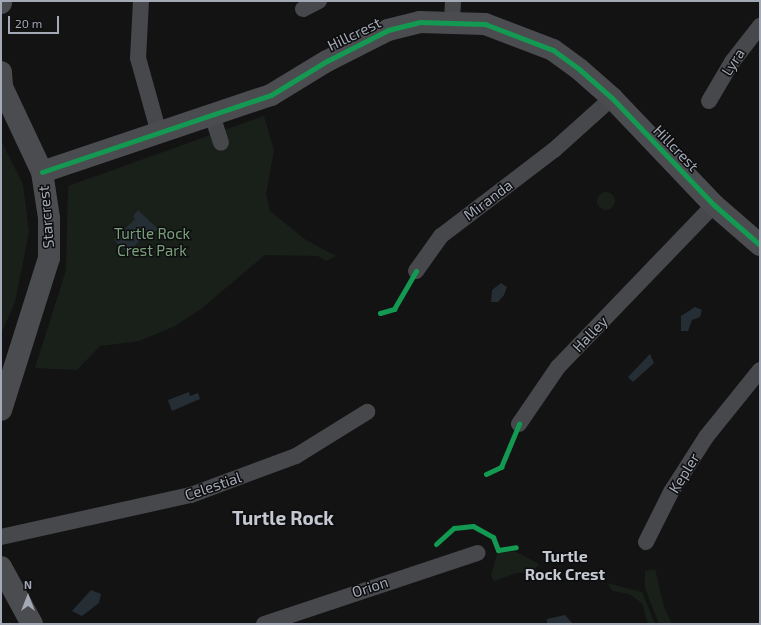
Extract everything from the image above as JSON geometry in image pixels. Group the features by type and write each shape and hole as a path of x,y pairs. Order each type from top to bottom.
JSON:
{"street":[{"path":"141,1 138,58 160,133"},
{"path":"303,9 319,1"},
{"name":"Hillcrest","path":"42,172 271,95 327,61 388,30 420,22 452,11 553,50 612,98 714,205 760,245"},
{"name":"Lyra","path":"709,101 732,62 760,26"},
{"name":"Starcrest","path":"1,72 2,87 42,172 49,218 49,258 1,410"},
{"name":"Miranda","path":"416,271 441,236 554,150 612,98"},
{"path":"212,115 221,143"},
{"name":"Halley","path":"519,424 558,367 714,205"},
{"name":"Kepler","path":"646,542 671,492 706,437 760,370"},
{"name":"Celestial","path":"1,537 191,495 296,456 367,412"},
{"name":"Orion","path":"264,624 477,553"},
{"path":"1,567 32,624"}],"green space":[{"name":"Turtle Rock Crest Park","path":"264,116 274,150 266,194 270,211 306,240 336,256 326,261 318,256 265,255 201,309 175,326 139,341 100,346 77,370 35,368 66,270 68,186"},
{"path":"1,141 23,184 29,232 15,302 1,334"},
{"path":"606,192 612,195 615,201 612,207 606,210 600,207 597,201 600,195"},
{"path":"498,551 516,552 539,564 532,572 517,573 494,581 491,575"},
{"path":"655,569 664,607 672,624 659,624 645,588 645,571"},
{"path":"607,583 642,592 655,624 648,624 642,603 629,594 613,591"}],"shaded area":[{"path":"138,210 158,229 152,234 148,232 128,253 114,240 135,219 133,216"},
{"path":"501,283 507,287 504,295 498,302 491,302 492,290"},
{"path":"695,307 702,310 700,317 692,320 688,331 681,331 681,316"},
{"path":"650,354 654,363 633,382 628,377"},
{"path":"189,392 190,396 198,393 200,399 172,411 168,400"},
{"path":"91,590 101,594 99,603 82,616 72,611"},
{"path":"565,615 573,624 547,624 547,619"}],"cycle path":[{"path":"42,172 271,95 327,61 388,30 420,22 485,24 553,50 579,69 612,98 714,205 760,245"},
{"path":"380,313 394,309 416,271"},
{"path":"486,474 501,467 519,424"},
{"path":"436,544 454,528 473,526 493,537 498,550 516,547"}],"district":[{"name":"Turtle Rock","path":"283,518"},
{"name":"Turtle Rock Crest","path":"565,565"}]}
